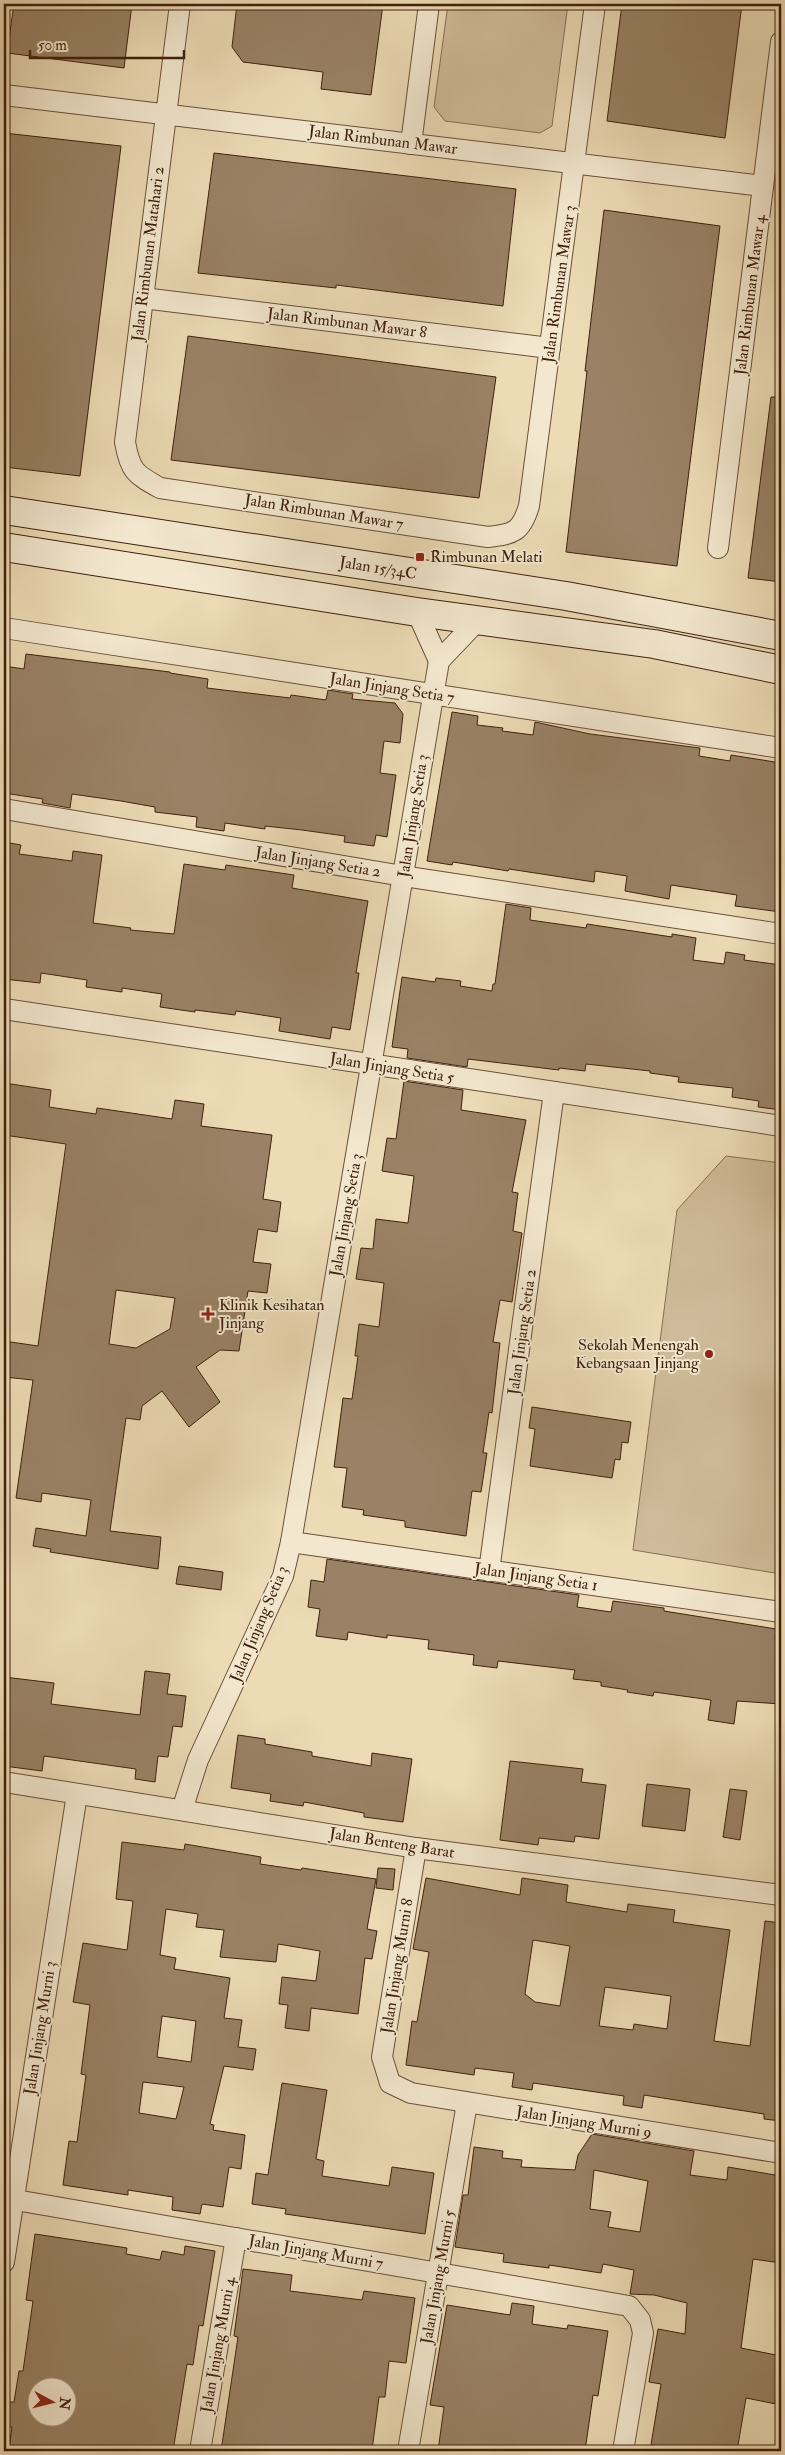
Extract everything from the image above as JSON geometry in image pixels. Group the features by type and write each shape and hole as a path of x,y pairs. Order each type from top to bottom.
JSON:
{"street":[{"name":"Jalan Rimbunan Matahari 2","path":"160,488 143,478 128,463 125,442 180,4"},
{"path":"411,144 429,4"},
{"name":"Jalan Rimbunan Mawar 3","path":"488,537 508,535 523,525 529,506 595,4"},
{"name":"Jalan Rimbunan Mawar 4","path":"718,548 781,42"},
{"name":"Jalan Rimbunan Mawar","path":"4,95 763,186"},
{"name":"Jalan Rimbunan Mawar 8","path":"143,298 550,348"},
{"name":"Jalan Rimbunan Mawar 7","path":"160,488 488,537"},
{"name":"Jalan 15/34C","path":"4,510 566,596 781,636"},
{"path":"4,547 417,612 654,644 781,670"},
{"path":"417,612 439,661 479,619"},
{"name":"Jalan Jinjang Setia 7","path":"4,628 781,748"},
{"name":"Jalan Jinjang Setia 3","path":"182,1810 198,1760 283,1576 291,1542 439,661"},
{"name":"Jalan Jinjang Setia 2","path":"4,809 403,876 781,934"},
{"name":"Jalan Jinjang Setia 5","path":"4,1009 781,1126"},
{"name":"Jalan Jinjang Setia 2","path":"489,1571 554,1092"},
{"name":"Jalan Jinjang Setia 1","path":"291,1542 781,1612"},
{"name":"Jalan Benteng Barat","path":"4,1782 416,1848 781,1894"},
{"name":"Jalan Jinjang Murni 3","path":"4,2262 9,2199 77,1794"},
{"name":"Jalan Jinjang Murni 8","path":"390,2082 382,2057 416,1848"},
{"name":"Jalan Jinjang Murni 9","path":"390,2082 411,2093 781,2153"},
{"name":"Jalan Jinjang Murni 5","path":"408,2451 467,2103"},
{"name":"Jalan Jinjang Murni 7","path":"9,2199 629,2306 640,2320 643,2333 623,2451"},
{"name":"Jalan Jinjang Murni 4","path":"200,2451 236,2238"}],"shaded area":[{"path":"448,4 568,4 552,126 540,133 445,121 434,107"},
{"name":"Sekolah Menengah Kebangsaan Jinjang","path":"726,1156 781,1163 781,1574 633,1550 677,1210"}],"building":[{"path":"14,4 132,4 124,68 7,53"},
{"path":"237,4 383,4 371,95 321,89 323,72 243,62 232,47"},
{"path":"622,4 742,4 725,138 607,121"},
{"path":"4,133 121,146 80,476 4,467"},
{"path":"214,153 516,189 503,306 336,285 336,288 198,273"},
{"path":"604,210 720,226 677,566 566,552"},
{"path":"188,336 496,377 479,498 171,460"},
{"path":"771,397 781,397 781,582 748,578"},
{"path":"26,654 170,672 208,679 207,688 290,698 291,695 326,700 328,690 353,694 352,699 395,703 403,714 400,743 384,741 380,773 396,775 387,837 376,835 374,846 344,842 345,836 265,826 265,829 225,823 224,831 196,827 197,817 155,812 155,807 121,801 72,794 70,808 42,803 43,799 4,793 4,666 24,669"},
{"path":"452,712 478,716 477,725 503,728 502,731 533,735 535,722 590,734 700,748 699,756 730,761 731,755 781,763 781,912 735,906 737,895 671,885 669,899 625,891 627,876 595,871 594,882 509,869 508,871 453,862 452,865 427,861"},
{"path":"4,842 21,845 19,854 72,861 73,851 102,855 93,923 131,928 130,930 174,934 184,864 225,870 226,865 294,875 292,888 368,901 356,973 359,973 350,1030 332,1027 330,1039 279,1031 281,1018 236,1011 235,1015 160,1007 162,994 122,988 122,992 86,987 87,980 41,973 40,983 4,979"},
{"path":"506,904 531,908 530,920 586,928 587,924 672,937 672,934 696,938 693,960 724,964 726,952 745,955 744,960 781,965 781,1110 758,1107 759,1101 732,1097 733,1088 678,1082 679,1077 650,1073 650,1071 586,1064 585,1071 559,1068 559,1070 468,1059 467,1067 407,1058 408,1049 392,1047 402,977 435,982 436,978 461,981 460,986 492,991 493,984 495,984"},
{"path":"404,1081 463,1090 461,1110 526,1120 512,1192 518,1193 513,1231 522,1233 512,1302 500,1300 493,1342 500,1343 492,1413 489,1412 483,1453 487,1453 481,1492 472,1491 466,1536 405,1527 405,1521 363,1515 364,1510 342,1507 347,1468 334,1467 343,1398 352,1399 358,1356 355,1356 359,1324 379,1327 384,1283 356,1279 361,1248 373,1249 376,1219 408,1223 414,1176 382,1171 387,1138 396,1139"},
{"name":"Klinik Kesihatan Jinjang","path":"4,1083 51,1090 49,1107 96,1114 97,1108 172,1119 175,1100 204,1104 201,1126 272,1135 263,1199 281,1202 277,1232 258,1229 253,1262 271,1264 267,1293 248,1291 239,1351 220,1350 196,1367 220,1402 189,1427 162,1391 142,1406 140,1420 126,1418 110,1531 161,1537 158,1569 50,1552 51,1549 33,1546 36,1528 86,1536 91,1500 42,1493 41,1502 16,1498 33,1380 4,1377 4,1341 38,1346 66,1144 4,1135","holes":["116,1290 175,1298 170,1329 136,1348 109,1344"]},
{"path":"532,1407 631,1422 628,1443 622,1442 620,1460 615,1459 612,1478 530,1466 535,1429 529,1428"},
{"path":"327,1559 579,1595 577,1607 611,1612 613,1601 664,1608 664,1611 776,1629 775,1639 781,1639 781,1704 737,1701 734,1724 708,1720 711,1700 654,1692 653,1696 627,1692 628,1690 601,1686 601,1682 573,1679 575,1670 498,1661 497,1668 473,1665 474,1655 428,1649 429,1640 387,1635 387,1638 348,1632 347,1640 316,1636 320,1609 308,1607 311,1580 324,1582"},
{"path":"179,1566 223,1572 221,1590 176,1584"},
{"path":"145,1671 170,1674 167,1694 186,1696 182,1727 173,1726 168,1757 158,1756 155,1782 135,1779 136,1769 44,1756 42,1771 4,1766 4,1677 54,1683 51,1704 140,1715"},
{"path":"238,1735 265,1739 265,1744 312,1752 312,1756 371,1766 372,1753 412,1759 403,1822 364,1817 364,1813 304,1802 303,1806 270,1801 271,1794 231,1788"},
{"path":"510,1761 583,1769 581,1782 606,1785 599,1839 575,1836 574,1842 539,1838 538,1845 500,1840"},
{"path":"647,1784 690,1789 685,1831 642,1826"},
{"path":"730,1789 747,1791 740,1840 723,1837"},
{"path":"122,1842 184,1850 185,1844 261,1857 260,1864 376,1879 367,1929 377,1931 372,1959 365,1958 358,2014 311,2008 309,2031 285,2028 288,2005 279,2004 282,1977 316,1981 320,1951 278,1944 276,1962 220,1957 224,1930 196,1927 198,1914 166,1909 160,1955 176,1958 174,1969 230,1978 224,2018 242,2020 238,2047 256,2049 253,2070 224,2066 210,2124 214,2125 213,2130 245,2135 241,2169 229,2167 223,2207 202,2204 200,2214 172,2210 173,2197 128,2190 128,2195 63,2185 69,2141 77,2142 86,2075 81,2074 90,2005 73,2002 83,1943 127,1950 133,1901 116,1899","holes":["162,2016 196,2021 191,2062 157,2057","143,2082 184,2087 176,2119 139,2113"]},
{"path":"378,1868 395,1869 393,1890 376,1888"},
{"path":"426,1878 520,1895 522,1878 568,1885 566,1902 627,1912 628,1904 675,1910 673,1922 730,1930 714,2041 750,2046 765,1921 781,1923 781,2121 764,2119 764,2114 644,2095 642,2108 623,2105 624,2096 533,2083 532,2090 512,2087 514,2073 475,2068 474,2075 406,2065 412,2021 417,2022 429,1952 413,1949","holes":["533,1940 570,1946 560,2006 535,2002 525,1994","605,1987 671,1996 667,2029 634,2024 633,2030 599,2026"]},
{"path":"282,2083 327,2090 316,2159 324,2161 322,2176 389,2186 392,2167 434,2173 425,2234 285,2214 286,2209 252,2204 256,2173 268,2175"},
{"path":"592,2134 694,2151 690,2175 727,2180 728,2167 781,2176 781,2263 753,2259 741,2348 781,2356 781,2405 746,2398 737,2451 650,2451 661,2384 649,2382 658,2329 685,2334 687,2303 654,2295 630,2294 634,2270 603,2264 601,2273 549,2265 549,2268 503,2262 504,2254 455,2247 463,2195 468,2195 474,2147 503,2151 502,2158 522,2160 521,2167 575,2170 578,2155","holes":["594,2170 648,2181 640,2232 608,2227 611,2212 590,2209"]},
{"path":"35,2234 127,2248 126,2254 160,2260 162,2251 184,2255 185,2246 215,2251 203,2326 199,2325 193,2365 187,2364 173,2451 32,2451 9,2448 12,2427 4,2426 7,2402 14,2402 19,2371 23,2371 33,2301 26,2300"},
{"path":"243,2269 292,2275 290,2291 362,2300 364,2291 415,2298 406,2363 389,2361 385,2397 379,2397 372,2450 352,2447 352,2451 221,2451 238,2337 234,2336"},
{"path":"512,2303 534,2306 532,2324 567,2329 568,2325 608,2331 598,2396 593,2395 585,2451 438,2451 444,2407 430,2405 447,2305 510,2315"}],"place":[{"name":"Rimbunan Melati","path":"420,557"},
{"name":"Klinik Kesihatan Jinjang","path":"208,1314"},
{"name":"Sekolah Menengah Kebangsaan Jinjang","path":"709,1354"}]}
